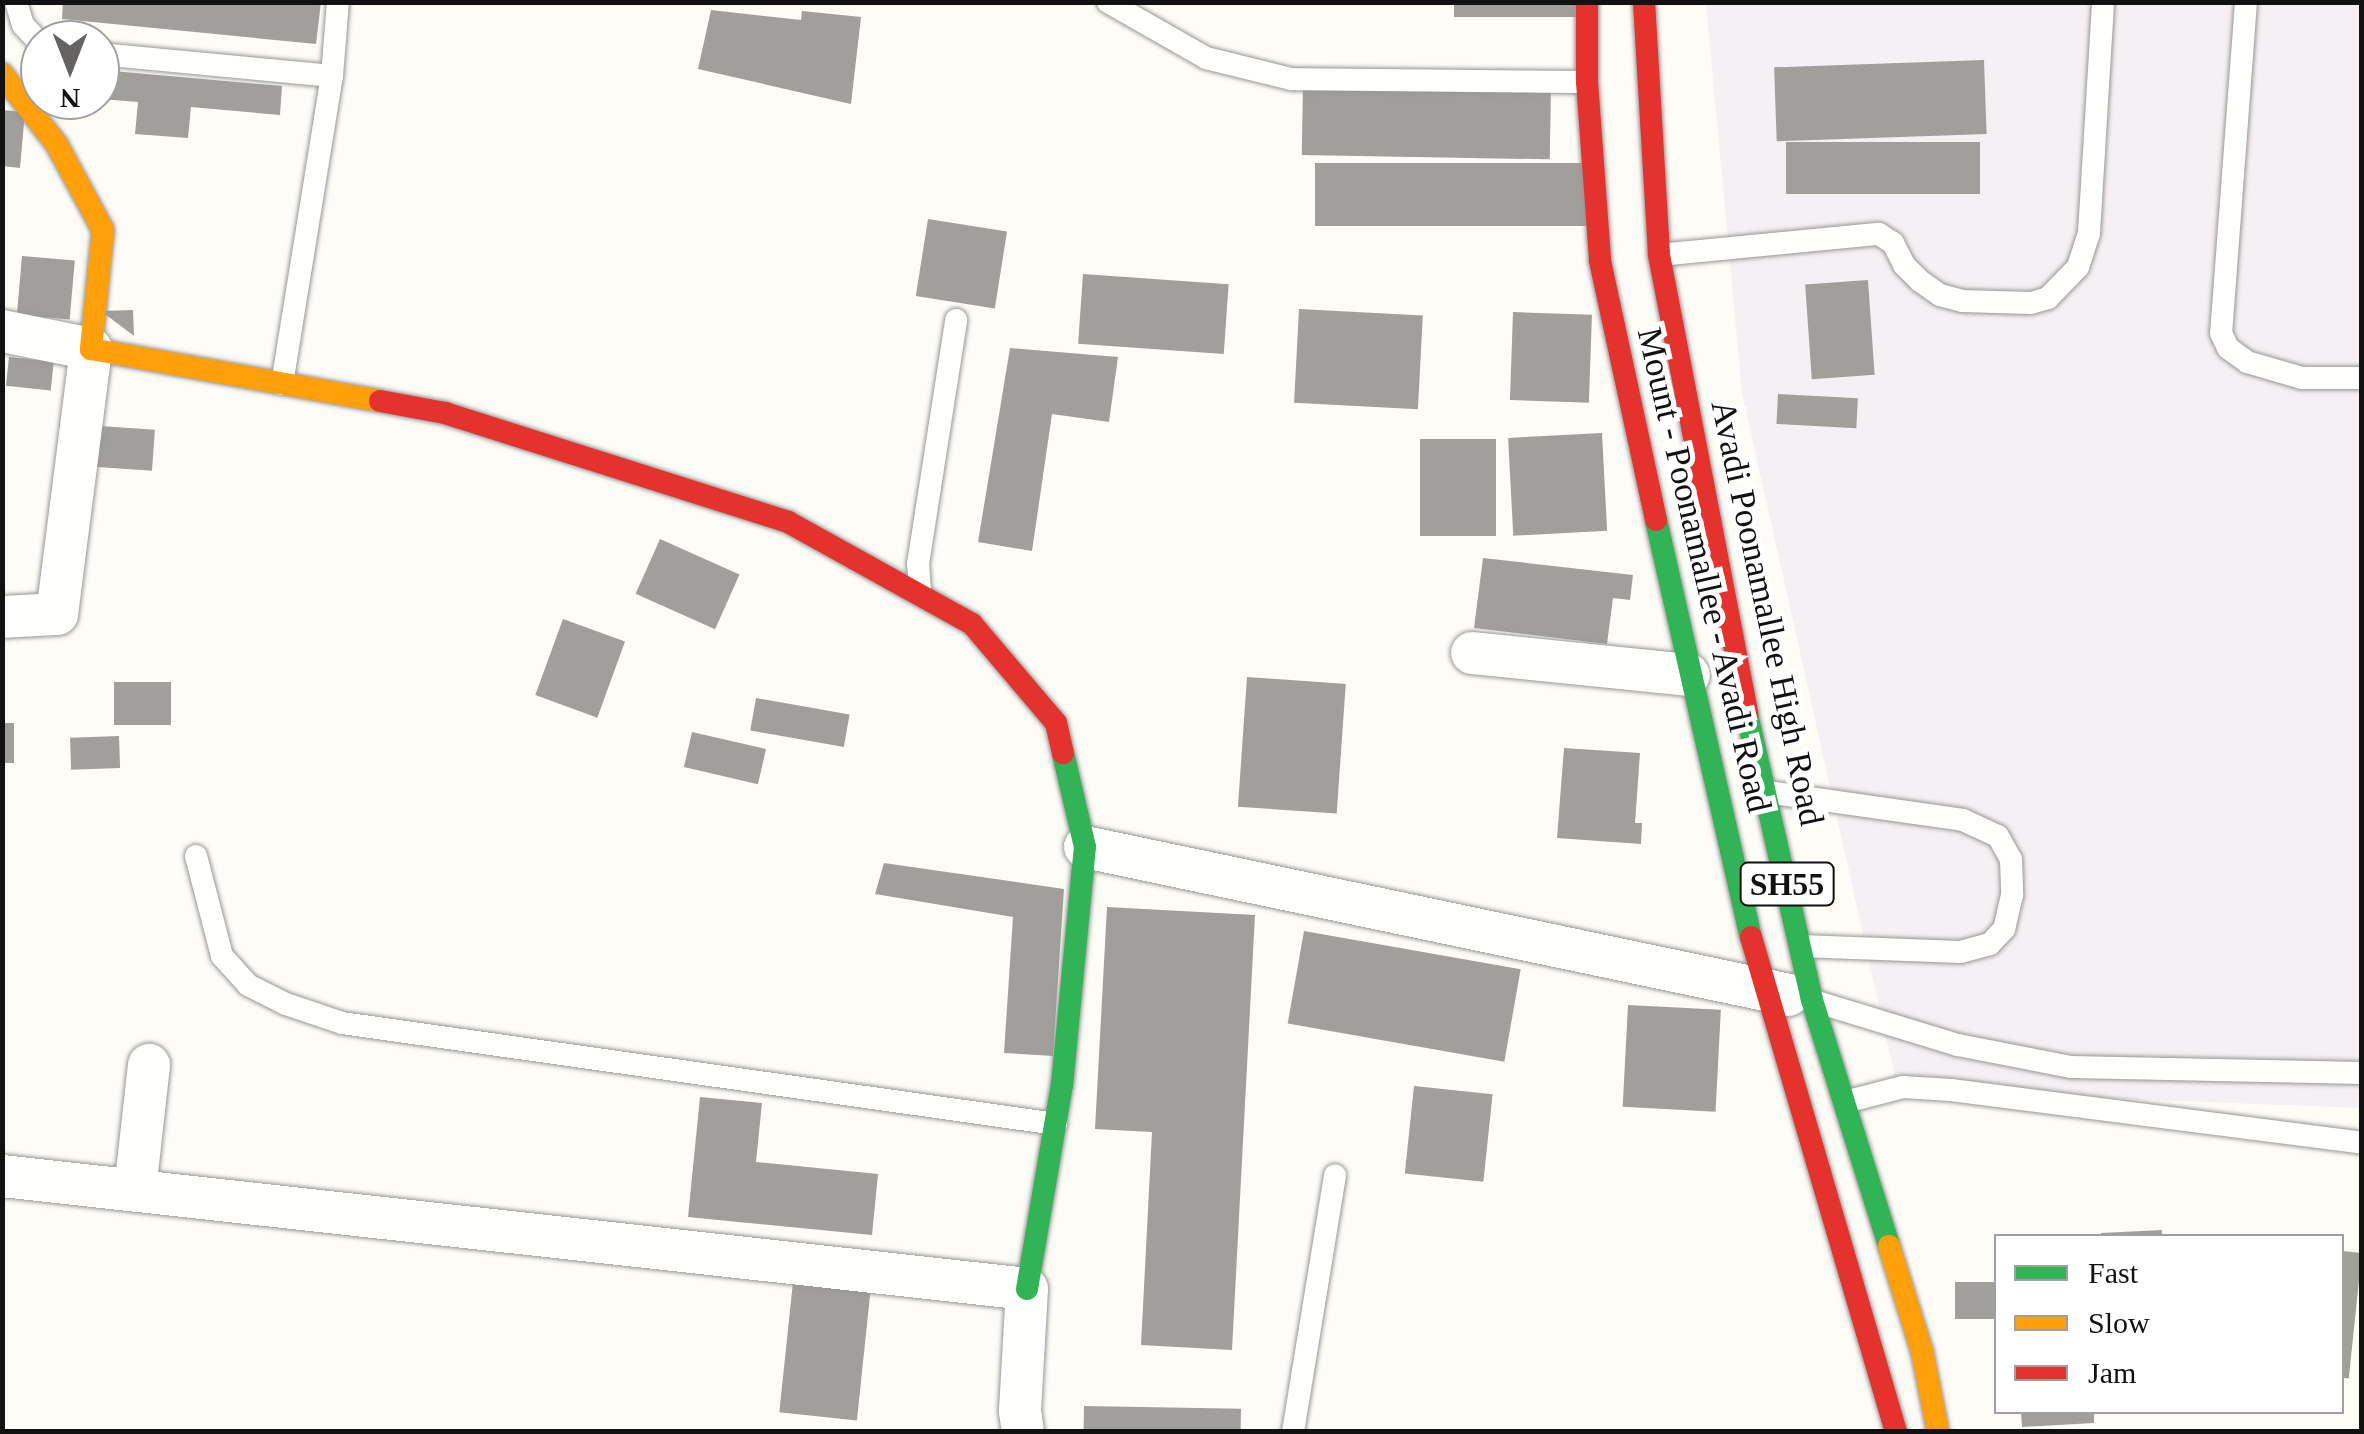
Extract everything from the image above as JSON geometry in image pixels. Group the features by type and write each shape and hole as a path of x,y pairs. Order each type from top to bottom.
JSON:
{"main road":[{"name":"Mount - Poonamallee - Avadi Road","path":"1587,2 1600,262 1689,675 1763,990 1881,1371 1896,1432"},
{"name":"Mount - Poonamallee - Avadi Road","path":"1644,2 1659,255 1673,328"},
{"path":"2,74 58,145 103,230 90,350 445,413 788,522 972,624 1056,723 1085,847 1056,1124 1028,1289"},
{"name":"Avadi Poonamallee High Road","path":"1673,328 1742,692 1812,1000 1922,1352 1938,1432"}],"street":[{"path":"2,332 90,350 58,614 2,617"},
{"path":"1472,653 1689,675"},
{"path":"1085,847 1812,1000"},
{"path":"135,1190 149,1065"},
{"path":"2,1176 1028,1289 1020,1411 1023,1432"}],"lane":[{"path":"282,384 332,76 338,2"},
{"path":"1108,2 1206,58 1291,78 1588,82"},
{"path":"1659,255 1879,234 1893,243 1920,282 1940,294 1962,301 2031,303 2048,298 2078,267 2089,234 2103,2"},
{"path":"2246,2 2221,333 2228,348 2247,362 2302,378 2362,378"},
{"path":"120,56 332,76"},
{"path":"920,595 918,564 956,320"},
{"path":"1767,792 1963,820 1998,836 2011,859 2004,929 1990,944 1960,952 1801,946"},
{"path":"196,856 222,956 248,985 286,1004 342,1023 1056,1124"},
{"path":"1812,1000 1958,1045 2071,1067 2362,1073"},
{"path":"1845,1102 1903,1087 1951,1090 2362,1143"},
{"path":"1293,1432 1335,1175"}],"shaded area":[{"path":"1706,3 2361,3 2361,1108 1898,1090 1742,393"}],"building":[{"path":"63,2 321,2 316,44 120,25 120,20 62,19"},
{"path":"1454,2 1580,2 1580,17 1454,17"},
{"path":"711,10 801,20 802,11 861,17 851,104 698,69"},
{"path":"1984,60 1987,134 1777,141 1774,67"},
{"path":"120,72 282,86 280,115 191,107 188,138 135,134 138,102 120,101"},
{"path":"1303,85 1551,89 1550,159 1302,155"},
{"path":"2,110 20,112 20,120 24,120 20,168 2,166"},
{"path":"1786,142 1980,142 1980,194 1786,194"},
{"path":"1315,163 1588,163 1588,226 1315,226"},
{"path":"928,219 1007,232 995,309 916,296"},
{"path":"22,256 75,261 70,319 17,315"},
{"path":"1083,274 1229,284 1224,354 1078,344"},
{"path":"1868,280 1875,375 1812,379 1805,284"},
{"path":"1299,309 1423,315 1418,409 1294,403"},
{"path":"133,310 134,336 101,311"},
{"path":"1513,312 1592,315 1589,403 1510,400"},
{"path":"1010,348 1118,357 1109,422 1052,414 1032,551 978,542"},
{"path":"9,357 54,362 51,391 6,386"},
{"path":"1778,394 1858,398 1856,428 1776,424"},
{"path":"100,426 155,430 152,471 97,467"},
{"path":"1602,433 1607,531 1513,536 1508,438"},
{"path":"1420,439 1496,439 1496,536 1420,536"},
{"path":"660,539 739,574 715,629 636,594"},
{"path":"1483,558 1633,575 1630,600 1613,598 1607,644 1474,628"},
{"path":"563,619 625,642 597,718 535,695"},
{"path":"1247,677 1346,684 1337,814 1238,807"},
{"path":"114,682 171,682 171,725 114,725"},
{"path":"756,698 850,714 844,747 750,730"},
{"path":"2,723 14,723 14,763 2,763"},
{"path":"692,732 766,749 758,784 684,767"},
{"path":"119,736 120,768 71,770 70,738"},
{"path":"1564,748 1640,753 1635,823 1642,823 1641,844 1557,838"},
{"path":"884,863 1064,889 1053,1056 1004,1053 1013,917 875,894"},
{"path":"1107,907 1255,915 1232,1350 1141,1345 1152,1132 1095,1129"},
{"path":"1304,931 1521,969 1504,1062 1288,1024"},
{"path":"1628,1005 1721,1010 1716,1112 1623,1107"},
{"path":"1414,1086 1493,1094 1483,1182 1405,1174"},
{"path":"700,1097 762,1103 756,1162 878,1174 872,1235 688,1217"},
{"path":"2162,1230 2162,1234 2101,1233"},
{"path":"2344,1251 2362,1253 2349,1378 2344,1378"},
{"path":"793,1282 871,1290 857,1420 779,1412"},
{"path":"1955,1282 1994,1282 1994,1319 1955,1319"},
{"path":"1084,1406 1241,1409 1241,1432 1084,1432"},
{"path":"2021,1414 2094,1414 2094,1423 2022,1427"}],"traffic: fast":[{"path":"1656,520 1751,937"},
{"path":"1747,714 1812,1000 1889,1246"},
{"path":"1027,1289 1062,1085 1085,847 1063,753"}],"traffic: slow":[{"path":"2,74 57,145 103,230 91,349 380,401"},
{"path":"1889,1246 1922,1351 1938,1432"}],"traffic: jam":[{"path":"1587,2 1587,82 1600,261 1656,520"},
{"path":"1644,2 1659,255 1747,714"},
{"path":"380,401 445,413 788,522 972,624 1056,723 1063,753"},
{"path":"1751,937 1896,1432"}]}
